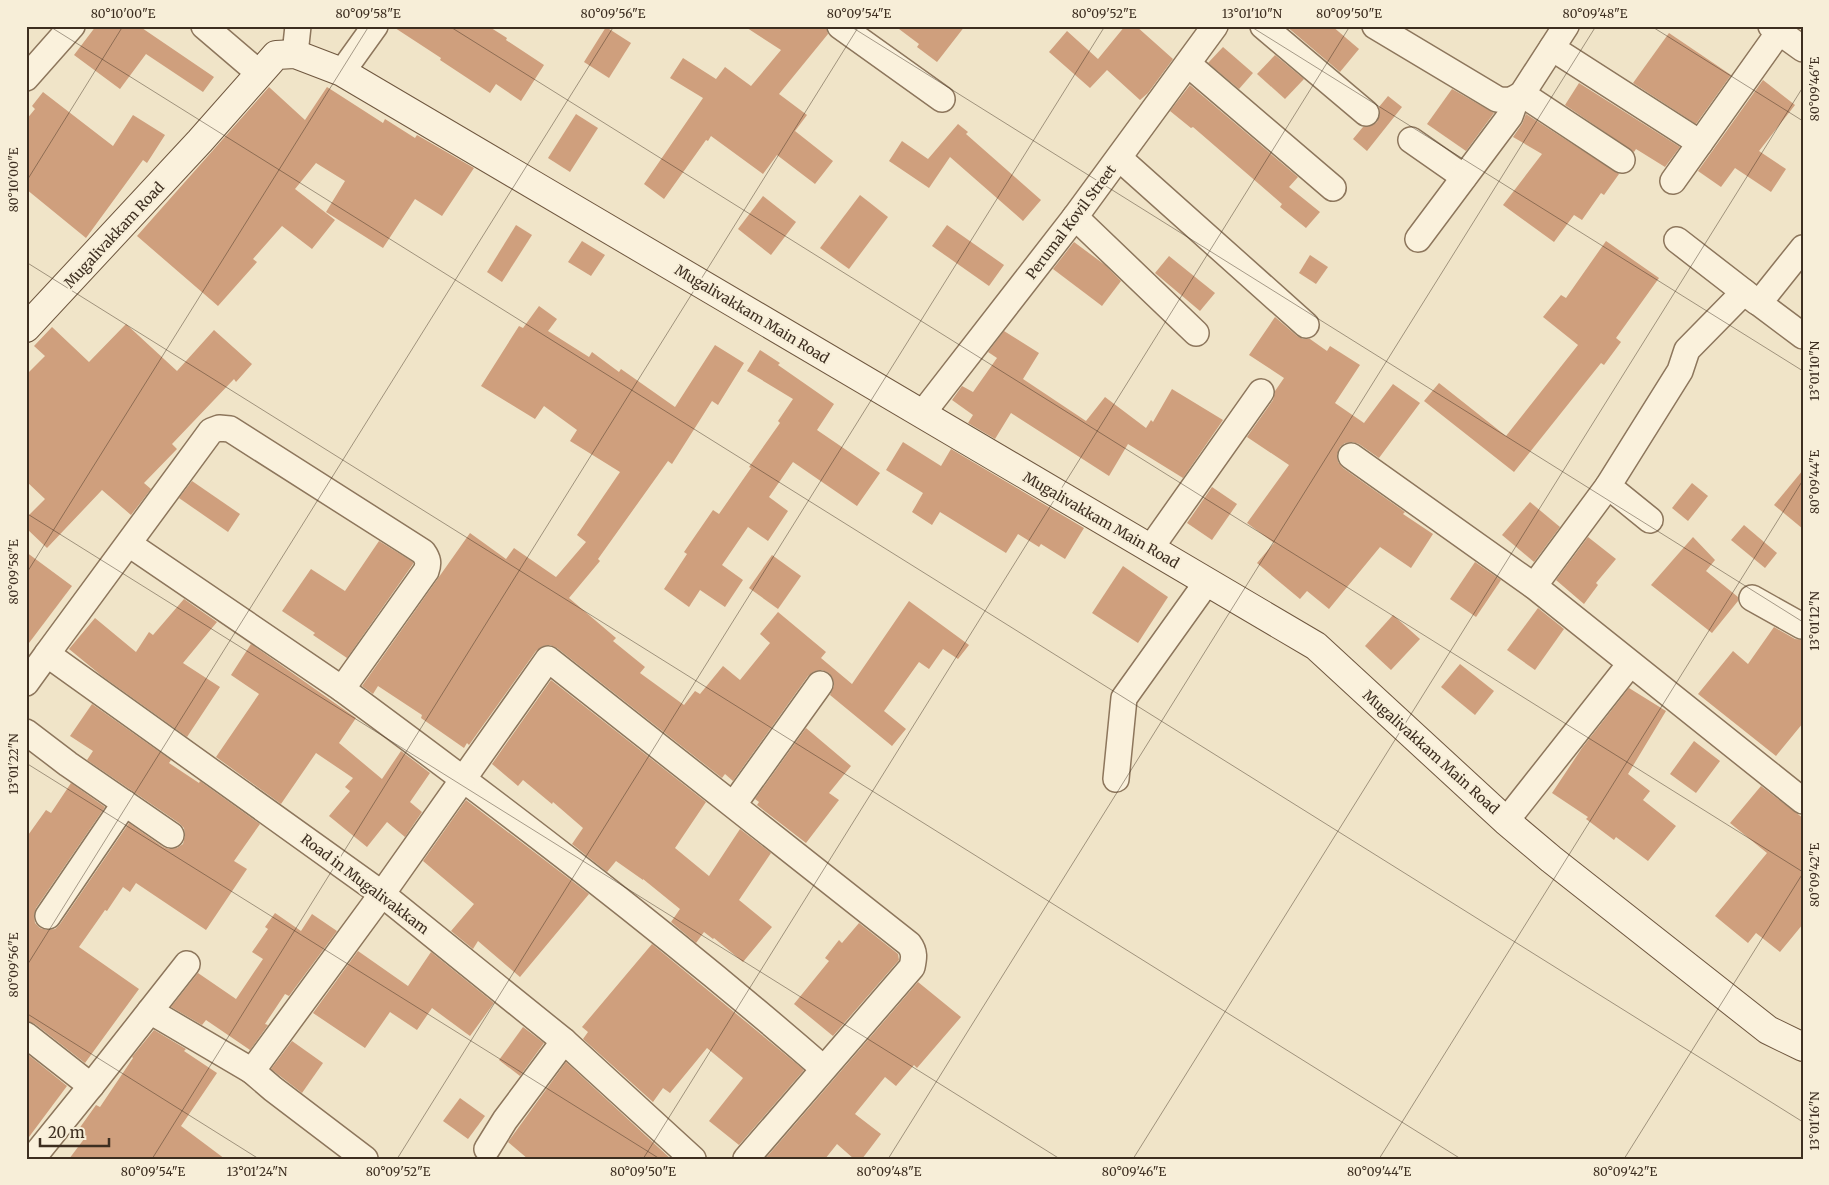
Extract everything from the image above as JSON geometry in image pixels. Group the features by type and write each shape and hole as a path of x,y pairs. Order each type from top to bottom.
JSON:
{"street":[{"path":"26,78 72,26"},
{"path":"204,26 259,74 276,55 295,54 298,26"},
{"path":"342,72 375,26"},
{"path":"840,26 942,99"},
{"name":"Perumal Kovil Street","path":"922,414 1075,217 1215,26"},
{"path":"1263,26 1366,113"},
{"path":"1376,26 1497,99 1504,101 1518,96"},
{"path":"1418,239 1510,116 1518,96 1566,26"},
{"path":"1673,181 1775,29 1803,49"},
{"path":"1552,48 1700,143"},
{"name":"Mugalivakkam Main Road","path":"295,54 342,72 1316,646 1506,821 1551,859 1768,1030 1803,1047"},
{"path":"1188,64 1333,188"},
{"name":"Mugalivakkam Road","path":"26,328 200,141 259,74"},
{"path":"1518,96 1622,160"},
{"path":"1411,140 1464,177"},
{"path":"1119,158 1306,325"},
{"path":"1075,217 1196,333"},
{"path":"1677,240 1803,336"},
{"path":"1534,586 1608,486 1680,371 1687,350 1752,298 1803,248"},
{"path":"1150,548 1261,392"},
{"path":"26,683 211,431 219,428 230,428 423,552 427,557 426,571 342,689"},
{"path":"1351,456 1534,586 1803,801"},
{"path":"1608,486 1650,520"},
{"path":"128,544 342,689 463,778 752,1005 823,1068"},
{"path":"1116,778 1124,698 1207,582"},
{"path":"1752,598 1803,626"},
{"name":"Road in Mugalivakkam","path":"47,654 382,894 564,1041 693,1159"},
{"path":"252,1071 382,894 548,659 734,804 909,944 913,950 915,957 912,968 823,1068 746,1159"},
{"path":"1506,821 1630,664"},
{"path":"734,804 820,684"},
{"path":"26,732 68,764 171,835"},
{"path":"48,916 125,803"},
{"path":"32,1159 187,964"},
{"path":"150,1010 252,1071 365,1159"},
{"path":"26,1035 91,1086"},
{"path":"487,1149 505,1120 564,1041"}],"building":[{"path":"96,26 139,26 214,77 203,92 146,54 120,89 74,55"},
{"path":"392,26 488,26 544,65 521,101 496,84 490,93"},
{"path":"744,26 826,26 828,34 779,94 807,115 795,131 833,161 815,184 777,155 763,174 711,136 708,141 706,140 664,199 644,184 703,98 670,78 683,58 716,79 725,67 751,86 781,50"},
{"path":"895,26 965,26 937,62 917,47 919,44"},
{"path":"1125,26 1136,26 1173,59 1148,93 1140,100 1107,70 1090,88 1049,52 1067,31 1098,59"},
{"path":"1286,26 1332,26 1359,49 1340,72"},
{"path":"606,27 631,43 609,78 584,62"},
{"path":"1669,33 1731,75 1696,124 1633,83"},
{"path":"1223,47 1253,73 1239,89 1208,63"},
{"path":"1275,55 1304,79 1285,99 1257,74"},
{"path":"1763,80 1795,105 1759,151 1786,169 1771,192 1735,168 1721,187 1698,171"},
{"path":"1579,83 1680,147 1665,167 1636,149 1634,152 1565,105"},
{"path":"1190,85 1298,177 1289,187 1320,212 1306,228 1280,207 1282,204 1193,127 1191,128 1170,111"},
{"path":"269,87 305,120 327,87 383,123 385,119 415,138 417,135 474,168 442,216 415,199 383,248 326,212 345,181 316,163 295,189 335,220 312,249 282,226 253,259 257,262 218,306 137,236"},
{"path":"1452,89 1494,113 1466,151 1427,124"},
{"path":"43,92 113,146 133,115 165,135 147,163 143,160 86,238 26,189 26,120 35,109 32,106"},
{"path":"1388,96 1402,107 1367,151 1353,139 1363,127 1371,126 1377,122 1380,115 1379,107"},
{"path":"576,114 598,128 570,172 548,158"},
{"path":"1526,114 1619,174 1604,195 1601,193 1582,220 1574,215 1554,242 1503,205 1542,154 1513,137"},
{"path":"958,124 968,132 966,134 1041,200 1023,221 950,157 929,188 889,161 902,141 928,159"},
{"path":"860,195 888,217 849,269 820,248"},
{"path":"763,196 796,222 771,255 738,229"},
{"path":"516,225 532,235 502,282 487,272"},
{"path":"947,225 1004,265 989,286 932,246"},
{"path":"582,241 605,255 591,276 568,262"},
{"path":"1606,241 1659,278 1616,338 1621,342 1604,365 1601,363 1514,472 1424,401 1439,383 1506,436 1578,345 1543,317 1561,295 1566,298"},
{"path":"1074,242 1105,265 1121,281 1102,306 1053,269"},
{"path":"1310,255 1328,267 1316,284 1299,273"},
{"path":"1169,256 1215,293 1200,311 1155,273"},
{"path":"539,306 557,319 548,331 589,357 592,352 619,372 621,369 675,407 715,345 744,363 718,405 712,401 672,464 668,461 598,559 600,561 569,598 616,638 613,641 645,667 640,673 684,705 695,691 700,694 723,666 740,680 770,643 760,634 778,612 826,652 821,658 852,684 909,601 969,645 958,659 943,649 929,669 919,662 884,711 906,729 892,746 830,695 834,686 833,679 829,673 822,670 815,671 808,676 733,781 725,774 722,778 557,648 550,645 543,646 536,651 469,745 467,743 464,748 421,718 422,715 378,686 373,694 362,686 470,533 506,559 514,548 556,577 586,542 577,535 620,472 570,441 577,430 544,406 535,419 481,386 519,326 523,328"},
{"path":"1275,317 1297,336 1303,339 1310,339 1327,351 1330,346 1360,365 1335,403 1364,423 1393,384 1420,403 1379,458 1359,444 1352,442 1345,443 1340,447 1337,455 1338,462 1343,468 1405,512 1403,514 1433,534 1411,568 1380,547 1329,609 1307,591 1300,599 1257,563 1274,543 1247,523 1289,465 1247,437 1273,400 1275,391 1284,378 1249,355"},
{"path":"126,324 177,371 214,330 252,364 236,382 234,379 172,444 177,449 144,483 151,489 131,515 102,490 47,548 26,528 26,518 45,499 26,481 26,375 45,356 34,346 52,327 89,362"},
{"path":"1004,331 1039,353 1023,379 1086,421 1105,397 1146,428 1151,420 1153,422 1172,389 1223,420 1183,478 1128,444 1109,476 1011,413 995,439 968,423 973,415 952,400 962,386 973,392 997,358 988,352"},
{"path":"760,350 780,363 778,365 834,404 817,430 880,473 857,506 793,462 769,497 788,511 768,541 748,527 722,565 743,580 725,607 700,590 689,607 664,589 687,554 684,552 713,510 719,514 780,423 778,421 793,399 747,371"},
{"path":"903,442 941,466 951,449 1084,528 1065,559 1041,544 1039,547 1018,534 1006,553 940,512 932,525 912,512 923,493 886,470"},
{"path":"1803,470 1803,529 1774,505"},
{"path":"192,481 240,514 228,532 179,498"},
{"path":"1692,483 1708,496 1688,521 1672,508"},
{"path":"1212,487 1237,504 1212,540 1187,523"},
{"path":"1530,502 1560,527 1534,562 1502,535"},
{"path":"1744,525 1777,553 1765,568 1731,540"},
{"path":"1588,537 1616,559 1596,583 1598,585 1584,604 1556,580"},
{"path":"1693,537 1715,560 1706,571 1738,597 1738,601 1712,633 1651,585"},
{"path":"379,541 413,562 413,564 347,658 313,635 315,633 282,611 311,569 345,591"},
{"path":"26,552 72,586 26,647"},
{"path":"772,555 801,576 778,609 749,588"},
{"path":"1475,562 1501,580 1476,617 1450,599"},
{"path":"1123,566 1168,597 1138,643 1092,613"},
{"path":"184,599 217,622 183,663 220,687 187,737 102,676 69,649 95,618 136,652 149,632 153,635"},
{"path":"1538,608 1564,629 1535,670 1507,650"},
{"path":"1393,615 1420,639 1391,670 1365,646"},
{"path":"1774,627 1795,639 1803,640 1803,723 1776,756 1698,694 1733,651 1748,664"},
{"path":"251,644 356,718 339,743 382,779 401,751 430,773 410,802 422,812 405,837 387,822 367,847 329,816 350,791 345,787 353,778 316,753 281,804 216,757 259,694 231,675"},
{"path":"1460,664 1494,691 1475,715 1441,687"},
{"path":"551,680 706,802 675,848 709,876 740,829 771,853 739,900 772,927 743,962 704,932 696,943 671,922 680,909 643,879 616,861 607,872 572,844 583,828 553,802 552,804 523,780 518,786 492,764"},
{"path":"1629,688 1666,711 1628,774 1650,791 1643,800 1676,826 1648,861 1616,837 1614,840 1586,819 1588,817 1552,793 1582,748"},
{"path":"92,704 171,760 169,763 199,783 200,781 260,824 234,861 247,869 206,930 136,883 130,892 123,887 107,911 105,910 79,947 139,989 85,1063 35,1024 26,1021 26,838 46,810 51,813 71,783 105,807 36,908 34,915 35,923 40,928 47,930 55,929 60,924 129,823 163,847 169,849 177,848 183,844 185,836 184,828 179,823 87,760 93,751 70,736"},
{"path":"806,728 851,766 829,793 839,800 806,843 757,805 759,802 755,799"},
{"path":"1694,741 1720,761 1696,793 1670,774"},
{"path":"1761,786 1803,818 1803,924 1780,952 1756,933 1748,943 1715,916 1767,853 1730,823"},
{"path":"466,800 589,894 520,977 478,941 473,949 451,931 474,904 423,861"},
{"path":"275,913 301,931 312,914 337,931 289,996 285,994 265,1024 268,1025 250,1050 206,1020 202,1025 171,1007 198,973 236,999 263,959 252,952 268,929 265,927"},
{"path":"859,923 898,954 899,960 833,1036 794,1004 829,961 825,958 839,940 842,943"},
{"path":"652,944 804,1070 739,1145 709,1121 743,1078 707,1048 670,1093 663,1088 653,1102 583,1039 588,1032 582,1027"},
{"path":"358,951 408,986 431,952 494,1003 470,1036 432,1008 417,1030 390,1012 365,1048 313,1013"},
{"path":"918,982 961,1017 917,1068 914,1065 896,1086 885,1077 855,1114 881,1134 862,1159 854,1159 837,1144 825,1159 765,1159"},
{"path":"523,1027 544,1043 520,1076 499,1060"},
{"path":"154,1030 186,1049 184,1051 217,1073 181,1126 225,1159 69,1159 84,1139 76,1133 96,1105 100,1107 132,1057"},
{"path":"292,1041 323,1063 302,1093 271,1069"},
{"path":"26,1053 67,1086 26,1141"},
{"path":"566,1062 671,1159 528,1159 508,1142"},
{"path":"460,1098 485,1116 468,1139 443,1121"}]}
